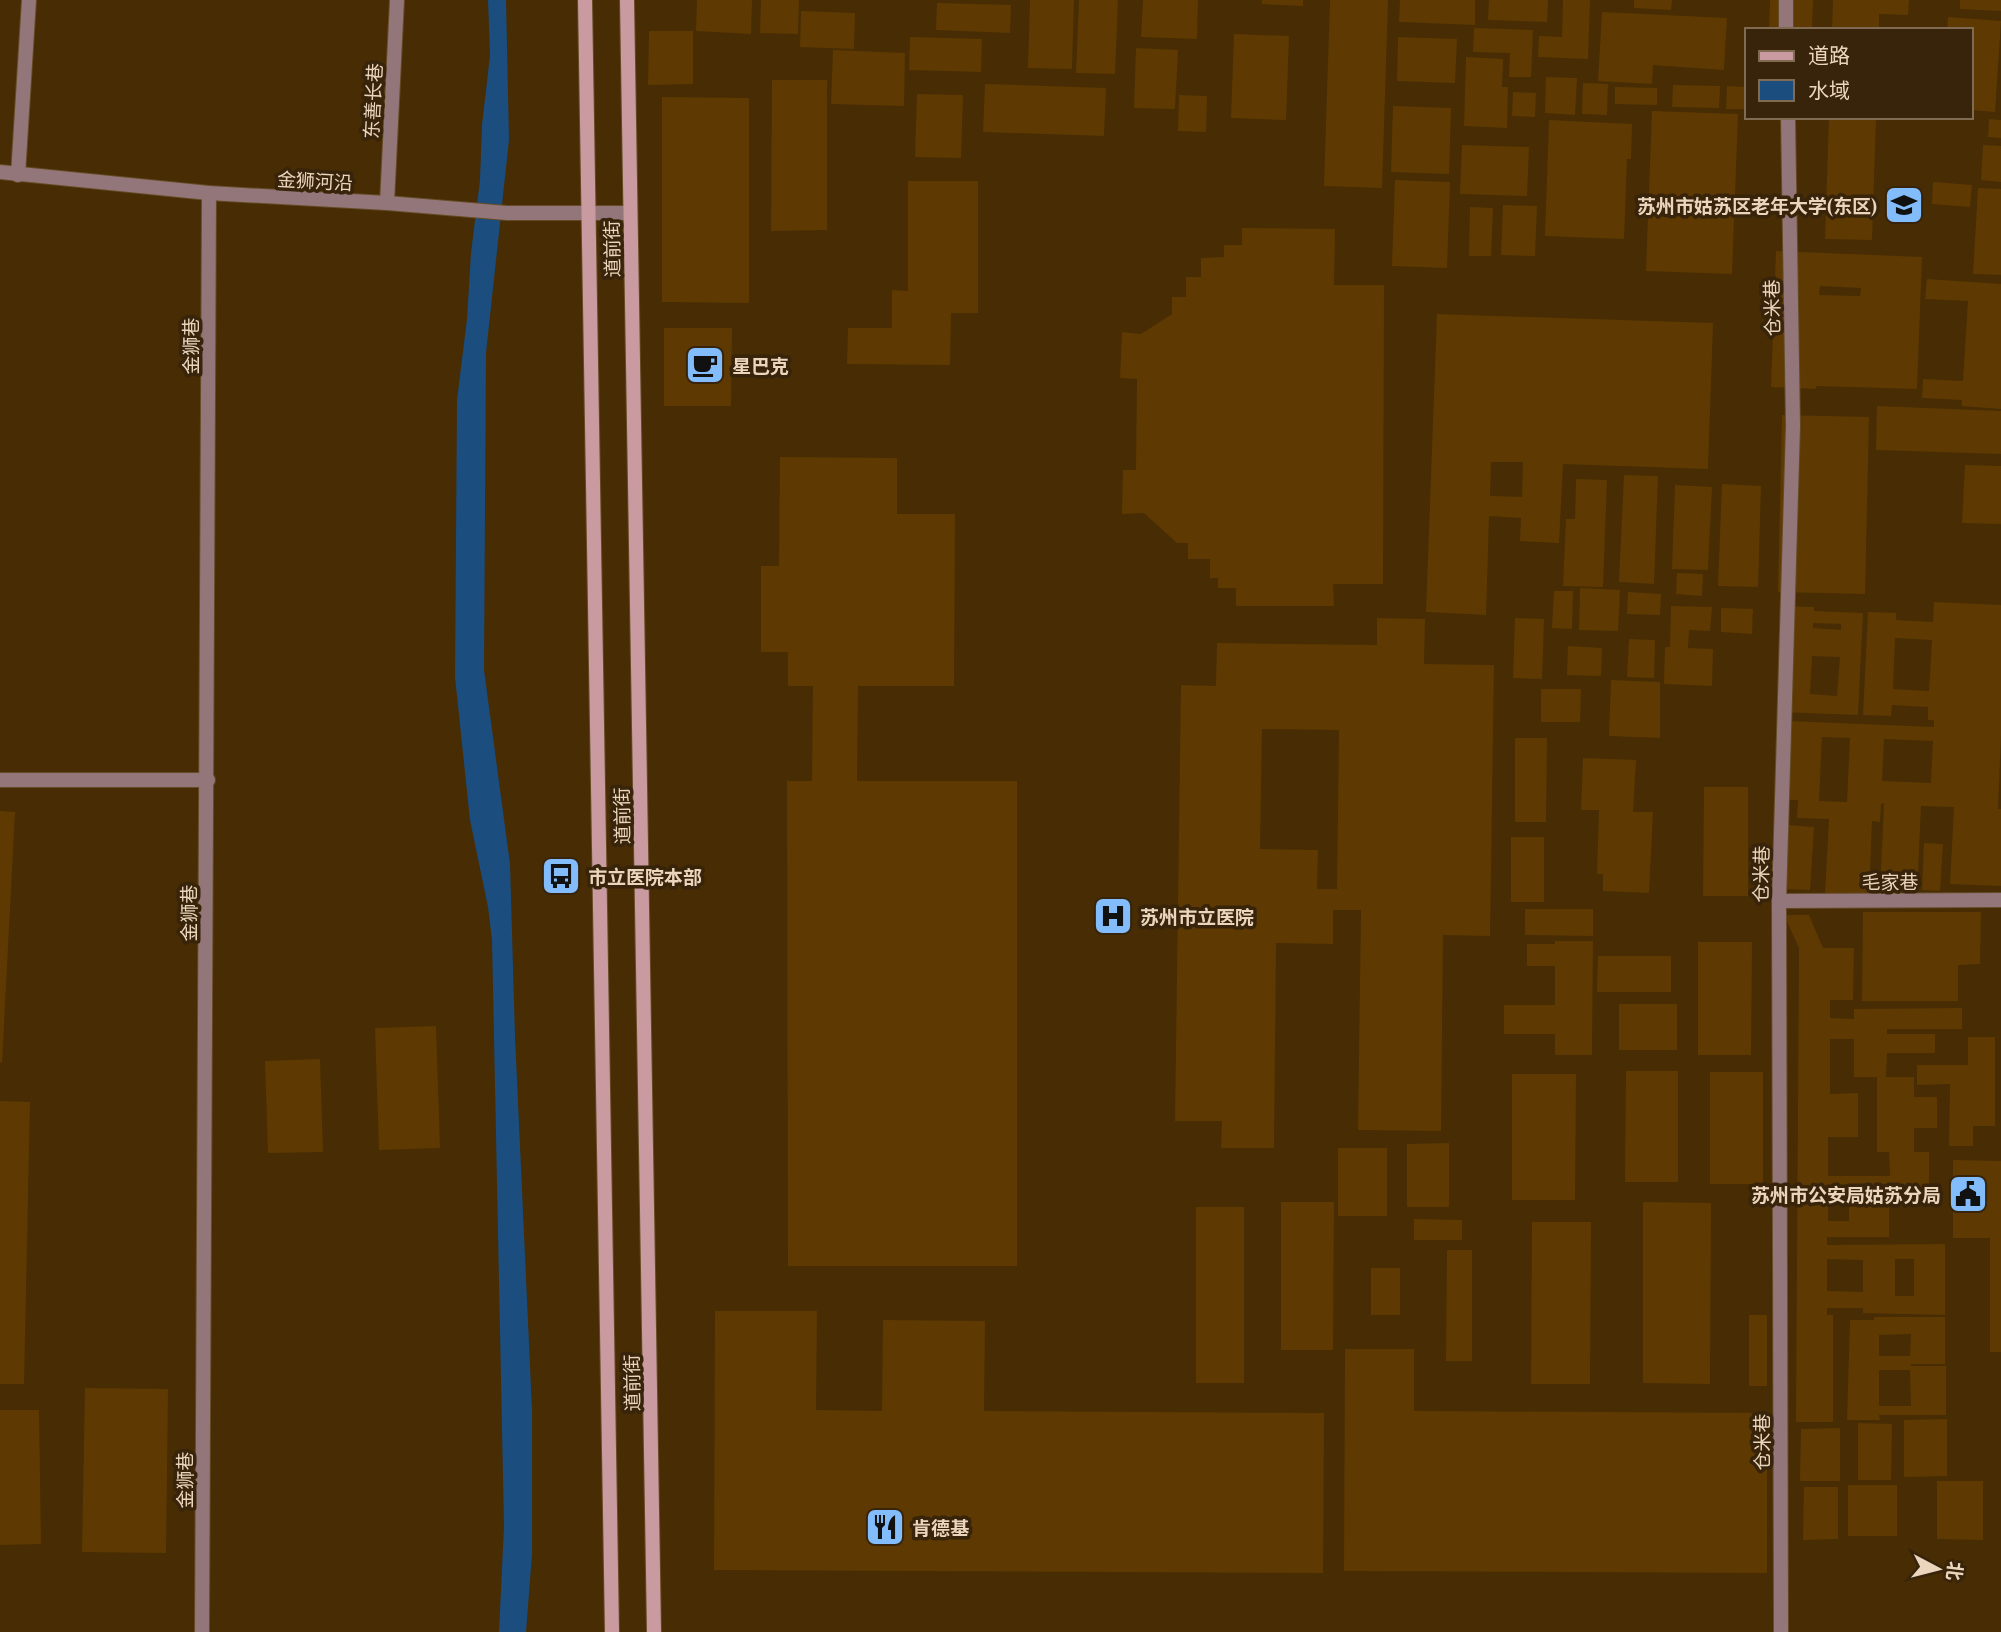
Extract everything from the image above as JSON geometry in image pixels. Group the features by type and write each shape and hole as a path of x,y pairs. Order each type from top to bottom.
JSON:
{"main road":[{"name":"道前街","path":"585,0 612,1632"},
{"name":"道前街","path":"627,0 654,1632"}],"street":[{"path":"18,174 29,0"},
{"name":"东善长巷","path":"387,203 397,0"},
{"path":"1786,0 1786,28"},
{"name":"仓米巷","path":"1781,1632 1779,901 1793,426 1788,119"},
{"name":"金狮河沿","path":"0,172 209,194 387,203 469,211 629,213"},
{"name":"金狮巷","path":"202,1632 209,194"},
{"path":"0,780 208,780"},
{"name":"毛家巷","path":"1779,901 2001,900"}],"water":[{"path":"488,0 506,0 509,140 486,353 484,670 510,864 532,1410 532,1554 526,1632 499,1632 504,1526 492,940 470,820 455,677 457,400 467,319 490,55"}],"building":[{"path":"697,0 752,0 751,34 696,31"},
{"path":"761,0 799,0 798,34 760,33"},
{"path":"1030,0 1074,0 1072,69 1028,68"},
{"path":"1079,0 1118,0 1115,74 1076,73"},
{"path":"1143,0 1198,0 1197,39 1141,37"},
{"path":"1262,0 1303,0 1303,6 1262,4"},
{"path":"1330,0 1388,0 1382,188 1324,186"},
{"path":"1400,0 1475,0 1475,25 1399,22"},
{"path":"1489,0 1548,0 1547,22 1488,20"},
{"path":"1563,0 1590,0 1588,59 1538,57 1539,36 1562,37"},
{"path":"1634,0 1672,0 1671,10 1634,8"},
{"path":"1770,0 1813,0 1812,28 1769,28"},
{"path":"1833,0 1909,0 1908,15 1879,14 1879,28 1832,28"},
{"path":"1960,0 2001,0 2001,11 1960,9"},
{"path":"937,3 1011,5 1010,33 936,30"},
{"path":"801,11 855,13 854,49 800,47"},
{"path":"1602,12 1727,18 1724,70 1653,65 1652,84 1598,81"},
{"path":"1948,17 2001,21 1995,112 1973,110 1973,28 1947,28"},
{"path":"1474,28 1533,30 1531,77 1509,77 1510,53 1473,52"},
{"path":"649,31 693,31 693,84 648,85"},
{"path":"1234,34 1289,36 1286,120 1231,118"},
{"path":"910,37 982,39 981,72 909,70"},
{"path":"1398,37 1457,39 1455,83 1397,81"},
{"path":"1136,48 1178,50 1175,109 1134,108"},
{"path":"833,50 905,53 904,106 831,104"},
{"path":"1466,57 1503,59 1502,87 1508,87 1507,128 1464,126"},
{"path":"1546,77 1577,78 1575,115 1545,113"},
{"path":"772,80 827,80 827,230 771,231"},
{"path":"1583,83 1608,84 1607,115 1582,114"},
{"path":"985,84 1106,88 1104,136 983,132"},
{"path":"1673,85 1720,86 1719,108 1672,107"},
{"path":"1727,86 1745,87 1745,109 1726,109"},
{"path":"1615,87 1657,88 1657,105 1615,104"},
{"path":"1513,92 1536,93 1535,117 1512,116"},
{"path":"917,94 963,95 961,158 915,157"},
{"path":"1179,95 1207,96 1206,132 1178,131"},
{"path":"662,97 749,98 749,303 662,302"},
{"path":"1393,106 1451,108 1449,174 1391,172"},
{"path":"1652,111 1738,114 1732,274 1646,271"},
{"path":"1829,119 1876,119 1872,240 1825,239"},
{"path":"1989,119 2001,120 2001,138 1988,137"},
{"path":"1549,120 1632,124 1631,159 1627,159 1624,239 1545,236"},
{"path":"1462,145 1529,147 1527,196 1460,194"},
{"path":"1983,145 2001,146 2001,182 1981,180"},
{"path":"1395,180 1450,182 1447,268 1392,266"},
{"path":"908,181 978,181 978,313 951,313 950,365 847,364 848,328 892,328 892,290 908,291"},
{"path":"1933,182 1972,185 1970,207 1932,204"},
{"path":"1978,188 2001,189 2001,275 1973,274"},
{"path":"1503,205 1537,206 1535,256 1501,255"},
{"path":"1470,207 1493,208 1491,256 1469,256"},
{"path":"1242,228 1335,229 1334,285 1384,285 1383,584 1333,584 1334,606 1236,606 1236,588 1218,588 1218,578 1210,578 1210,559 1188,559 1188,543 1177,543 1144,513 1122,514 1123,470 1136,470 1137,379 1120,378 1122,332 1141,334 1172,314 1172,297 1186,297 1186,277 1201,277 1201,258 1224,257 1224,245 1242,245"},
{"path":"1776,251 1922,257 1917,389 1771,387","holes":["1820,286 1861,288 1860,296 1819,295"]},
{"path":"1927,279 2001,284 2001,409 1962,406 1962,400 1922,398 1923,379 1963,381 1968,301 1925,299"},
{"path":"1437,314 1713,323 1708,469 1563,464 1559,543 1520,541 1521,518 1489,516 1486,615 1426,612","holes":["1491,462 1523,462 1522,497 1490,496"]},
{"path":"664,328 732,328 731,406 664,406"},
{"path":"1877,406 2001,411 2001,454 1876,450"},
{"path":"1782,415 1869,417 1865,594 1778,592"},
{"path":"780,457 897,458 897,514 955,514 954,686 858,686 857,781 1017,781 1017,1266 788,1266 787,781 812,781 813,686 788,686 788,652 761,652 761,566 779,566"},
{"path":"1965,465 2001,466 2001,524 1962,523"},
{"path":"1624,475 1658,476 1654,584 1619,582"},
{"path":"1576,479 1607,480 1603,587 1563,586 1566,519 1575,519"},
{"path":"1722,484 1761,486 1758,587 1718,586"},
{"path":"1675,485 1712,487 1708,570 1672,569"},
{"path":"1677,573 1703,574 1702,596 1676,594"},
{"path":"1580,588 1620,590 1618,631 1579,630"},
{"path":"1554,591 1573,591 1572,629 1552,628"},
{"path":"1628,592 1661,594 1660,615 1627,614"},
{"path":"1934,602 2001,605 1998,809 2001,809 2001,886 1950,884 1954,807 1921,806 1917,894 1880,892 1884,803 1881,804 1880,822 1872,821 1869,896 1825,893 1829,819 1797,818 1798,800 1785,800 1789,721 1934,727 1934,720 1928,720 1928,707 1892,705 1891,716 1863,715 1868,612 1896,613 1896,620 1933,622","holes":["1895,638 1932,640 1929,691 1893,689","1822,737 1850,738 1847,802 1819,801","1884,739 1933,741 1931,783 1882,781"]},
{"path":"1671,606 1712,607 1710,631 1689,630 1688,648 1713,649 1712,686 1664,684 1665,647 1670,647"},
{"path":"1785,606 1814,607 1814,611 1863,613 1858,715 1779,712","holes":["1813,623 1841,624 1841,630 1813,628","1812,656 1840,657 1837,696 1810,694"]},
{"path":"1721,608 1753,609 1752,634 1721,632"},
{"path":"1377,618 1425,619 1424,664 1494,665 1490,936 1443,935 1441,1131 1358,1130 1361,910 1333,910 1333,944 1276,943 1274,1148 1221,1148 1222,1121 1175,1121 1181,685 1216,686 1217,643 1377,645","holes":["1262,729 1339,730 1337,889 1317,889 1318,850 1260,849"]},
{"path":"1515,618 1544,619 1542,679 1513,678"},
{"path":"1629,639 1655,640 1654,678 1627,677"},
{"path":"1568,646 1602,648 1601,676 1567,675"},
{"path":"1611,680 1660,682 1660,738 1609,736"},
{"path":"1541,689 1581,689 1580,722 1541,722"},
{"path":"1515,738 1547,738 1546,822 1515,822"},
{"path":"1583,758 1636,760 1633,812 1653,812 1649,893 1603,891 1603,874 1597,874 1599,810 1581,810"},
{"path":"1704,787 1748,787 1748,896 1703,896"},
{"path":"0,811 15,812 2,1063 0,1062"},
{"path":"1788,825 1814,827 1810,890 1785,889"},
{"path":"1511,837 1544,837 1544,902 1511,902"},
{"path":"1924,843 1943,844 1940,891 1922,890"},
{"path":"1525,909 1593,909 1593,936 1525,935"},
{"path":"1863,912 1981,912 1980,964 1958,965 1958,1001 1862,1001"},
{"path":"1784,915 1809,915 1823,948 1854,948 1853,1000 1830,1000 1830,1018 1854,1019 1854,1009 1962,1008 1962,1029 1887,1029 1887,1034 1935,1034 1935,1053 1887,1053 1886,1077 1914,1077 1914,1097 1937,1097 1937,1128 1914,1128 1914,1152 1929,1152 1929,1197 1889,1197 1889,1237 1827,1237 1827,1245 1945,1244 1945,1315 1863,1313 1863,1308 1827,1308 1827,1315 1833,1315 1833,1422 1796,1422 1799,948","holes":["1830,1039 1854,1039 1854,1077 1877,1077 1877,1152 1889,1152 1890,1176 1828,1176 1828,1137 1858,1137 1858,1093 1830,1094","1828,1191 1849,1191 1849,1221 1828,1221","1827,1259 1863,1260 1863,1292 1827,1291","1895,1259 1914,1259 1914,1296 1895,1296"]},
{"path":"1555,941 1593,941 1592,1055 1555,1055 1555,1034 1504,1034 1504,1005 1555,1005 1555,966 1527,966 1527,944 1555,944"},
{"path":"1698,942 1752,942 1751,1055 1698,1055"},
{"path":"1598,956 1671,956 1671,992 1597,992"},
{"path":"1619,1004 1677,1004 1677,1050 1619,1050"},
{"path":"436,1026 440,1148 379,1150 375,1028"},
{"path":"1968,1037 1995,1037 1995,1126 1973,1126 1973,1146 1949,1146 1950,1084 1917,1085 1917,1065 1968,1065"},
{"path":"320,1059 323,1152 268,1153 265,1061"},
{"path":"1626,1071 1678,1071 1678,1182 1625,1182"},
{"path":"1710,1072 1763,1072 1763,1184 1710,1184"},
{"path":"1512,1074 1576,1074 1575,1200 1512,1200"},
{"path":"0,1101 30,1102 24,1384 0,1384"},
{"path":"1449,1143 1449,1207 1407,1207 1407,1144"},
{"path":"1338,1148 1387,1148 1387,1216 1338,1216"},
{"path":"1953,1160 2001,1161 2001,1352 1990,1352 1990,1238 1953,1238"},
{"path":"1281,1202 1334,1202 1333,1350 1281,1350"},
{"path":"1643,1202 1711,1203 1710,1384 1643,1383"},
{"path":"1196,1207 1244,1207 1244,1383 1196,1383"},
{"path":"1414,1219 1462,1220 1462,1240 1414,1240"},
{"path":"1532,1222 1591,1222 1590,1384 1531,1384"},
{"path":"1447,1250 1472,1250 1472,1361 1446,1361"},
{"path":"1371,1268 1400,1268 1400,1315 1371,1315"},
{"path":"715,1311 817,1311 816,1410 882,1411 883,1320 985,1321 984,1411 1324,1413 1323,1573 714,1570"},
{"path":"1749,1315 1767,1315 1767,1386 1749,1386"},
{"path":"1874,1317 1945,1317 1945,1364 1911,1366 1946,1366 1946,1415 1879,1415 1880,1420 1847,1420 1850,1320 1874,1320","holes":["1911,1334 1910,1356 1879,1356 1879,1335","1879,1370 1910,1370 1911,1406 1879,1406"]},
{"path":"1345,1349 1414,1349 1414,1411 1767,1413 1767,1573 1344,1571"},
{"path":"85,1388 168,1389 166,1553 82,1552"},
{"path":"0,1410 39,1410 41,1544 0,1545"},
{"path":"1947,1419 1947,1476 1904,1477 1904,1420"},
{"path":"1858,1423 1892,1424 1891,1480 1858,1480"},
{"path":"1840,1428 1840,1481 1800,1481 1801,1429"},
{"path":"1937,1481 1983,1481 1983,1540 1937,1539"},
{"path":"1848,1485 1897,1485 1897,1536 1848,1536"},
{"path":"1804,1487 1838,1487 1838,1539 1803,1540"}],"place":[{"name":"苏州市姑苏区老年大学(东区)","path":"1904,205"},
{"name":"星巴克","path":"705,365"},
{"name":"市立医院本部","path":"561,876"},
{"name":"苏州市立医院","path":"1113,916"},
{"name":"苏州市公安局姑苏分局","path":"1968,1194"},
{"name":"肯德基","path":"885,1527"}]}
